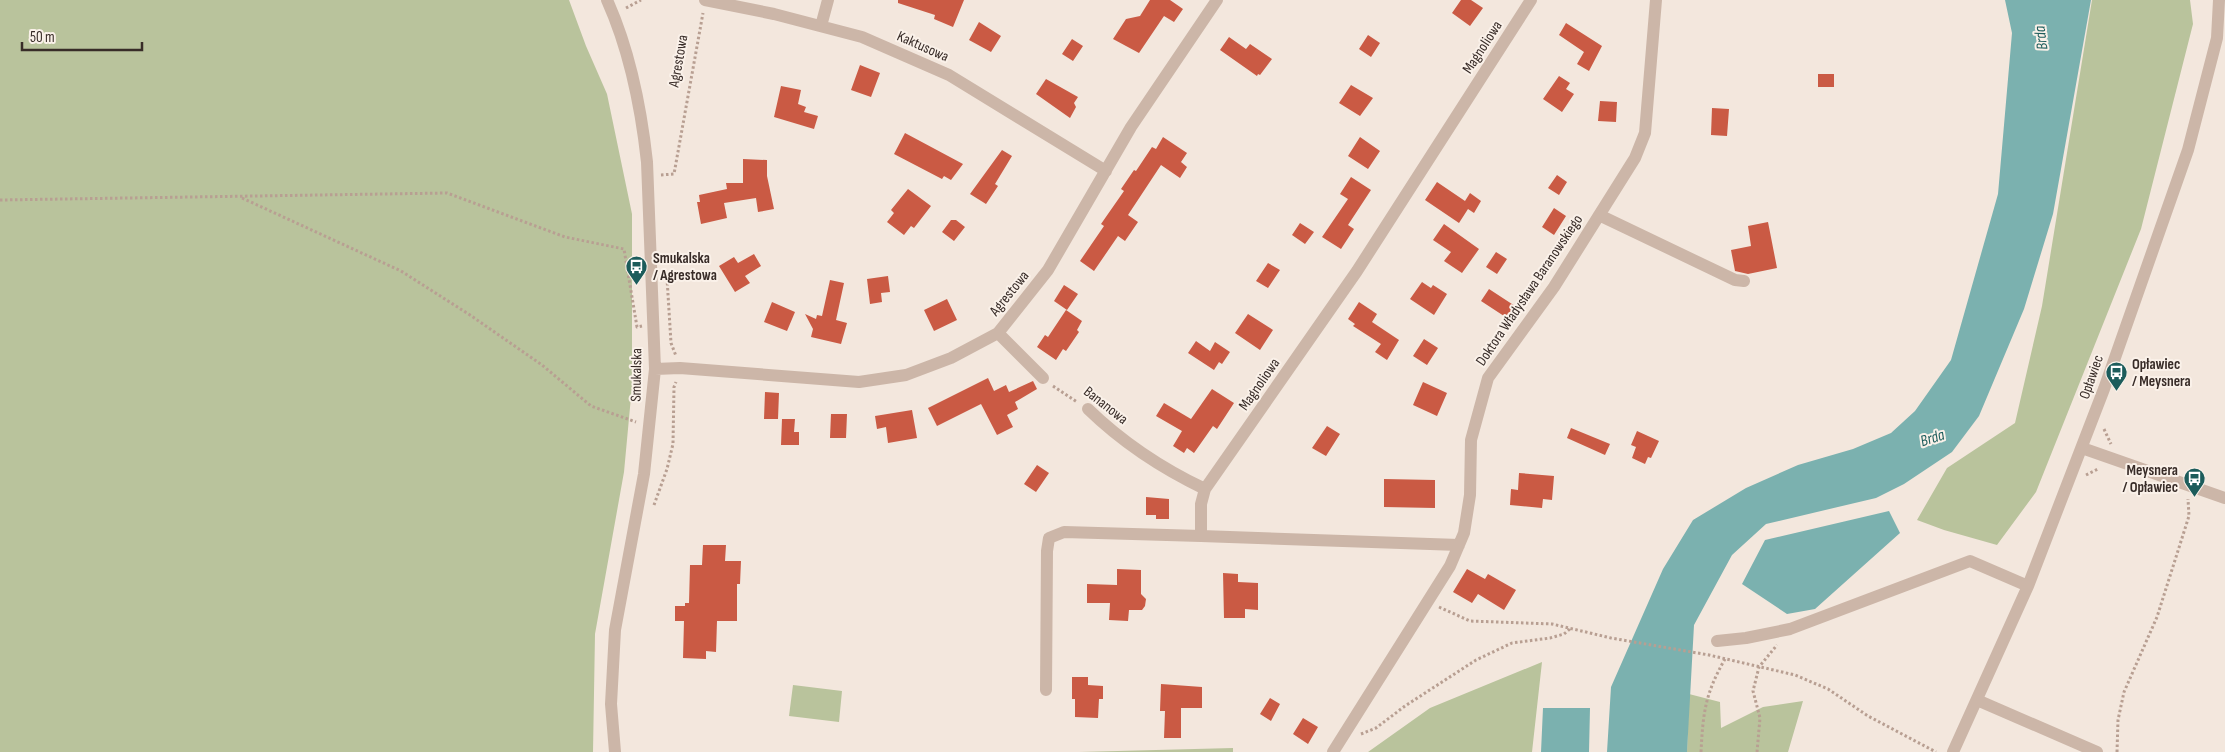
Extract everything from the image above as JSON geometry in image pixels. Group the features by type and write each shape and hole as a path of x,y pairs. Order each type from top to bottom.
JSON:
{"street":[{"name":"Smukalska","path":"607,0 629,62 644,136 647,162 655,369 644,474 615,630 611,704 615,752"},
{"name":"Kaktusowa","path":"705,0 862,37 949,75 1106,171"},
{"path":"821,26 828,0"},
{"name":"Agrestowa","path":"655,369 680,368 859,382 906,374 951,358 998,333 1048,270 1131,127 1217,0"},
{"name":"Magnoliowa","path":"1202,536 1201,504 1205,489 1357,271 1531,0"},
{"name":"Doktora Władysława Baranowskiego","path":"1333,752 1450,566 1464,533 1470,495 1471,440 1488,378 1554,287 1635,158 1645,133 1656,0"},
{"name":"Opławiec","path":"1953,752 2028,586 2082,448 2188,150 2217,38 2219,0"},
{"path":"1599,216 1735,280 1744,280"},
{"path":"998,333 1043,378"},
{"name":"Bananowa","path":"1088,409 1102,423 1180,477 1205,489"},
{"path":"2082,448 2225,498"},
{"path":"1046,690 1047,551 1049,538 1064,532 1459,545"},
{"path":"1716,642 1790,630 1970,561 2028,586"},
{"path":"1977,700 2097,752"}],"path":[{"path":"626,8 641,0"},
{"name":"Agrestowa","path":"661,175 674,174 705,0"},
{"path":"0,200 447,193 565,238 624,249 631,287"},
{"path":"239,196 401,271 470,315 542,365 591,406 650,428"},
{"path":"652,510 667,469 673,444 674,387 680,377"},
{"name":"Bananowa","path":"1043,378 1088,409"},
{"path":"2104,423 2106,436 2114,448"},
{"path":"2117,752 2118,720 2124,692 2157,617 2189,516 2188,494"},
{"path":"1427,601 1470,621 1552,624 1610,638 1709,655 1795,675 1828,689 1868,716 1936,752"},
{"path":"1343,736 1352,737 1376,728 1476,660 1512,643 1564,634 1571,628"},
{"path":"1701,752 1703,713 1712,681 1725,659"},
{"path":"1757,752 1760,718 1753,691 1759,667"}],"green space":[{"path":"0,0 569,0 607,94 632,214 632,386 624,472 595,634 593,752 0,752"},
{"path":"2092,0 2190,0 2193,24 2141,229 2036,492 1997,545 1917,520 1947,468 2015,423 2042,306"},
{"path":"1542,662 1532,752 1368,752 1430,708"},
{"path":"793,685 842,691 839,722 789,716"},
{"path":"1689,694 1720,702 1721,728 1763,707 1803,701 1788,752 1687,752"},
{"path":"1233,748 1233,752 1079,752"}],"water":[{"name":"Brda","path":"2005,0 2091,0 2053,214 2024,309 1979,416 1952,452 1904,484 1876,498 1766,524 1732,555 1694,625 1687,752 1607,752 1611,687 1663,569 1693,520 1746,488 1798,465 1853,449 1891,433 1915,411 1951,360 1998,194 2012,33"},
{"path":"1889,511 1900,533 1815,609 1787,614 1742,584 1765,540"},
{"path":"1543,708 1590,708 1589,752 1541,752"}],"building":[{"path":"898,0 964,0 953,27 934,19 935,15 898,3"},
{"path":"1150,0 1170,0 1183,9 1174,22 1164,16 1139,53 1113,39 1126,19 1140,16"},
{"path":"1461,0 1471,0 1483,8 1470,26 1452,13"},
{"path":"979,22 1001,36 991,52 969,40"},
{"path":"1566,23 1602,46 1589,71 1577,64 1584,52 1559,35"},
{"path":"1368,35 1380,43 1371,57 1359,49"},
{"path":"1229,37 1246,49 1250,44 1272,59 1260,75 1258,74 1257,76 1220,50"},
{"path":"1072,39 1083,46 1073,61 1062,54"},
{"path":"860,65 880,73 871,97 851,90"},
{"path":"1818,74 1834,74 1834,87 1818,87"},
{"path":"1559,76 1570,83 1566,89 1574,94 1562,112 1543,99"},
{"path":"1046,79 1078,97 1074,103 1076,107 1070,118 1036,94"},
{"path":"1351,85 1373,98 1360,116 1339,103"},
{"path":"781,86 801,90 798,104 806,107 804,112 818,116 814,129 774,117"},
{"path":"1600,101 1617,102 1616,122 1598,121"},
{"path":"1712,108 1729,109 1727,136 1711,135"},
{"path":"905,133 963,164 951,180 944,176 942,179 894,154"},
{"path":"1163,137 1187,153 1181,162 1187,167 1180,178 1161,165 1128,215 1138,222 1125,241 1118,236 1094,271 1080,261 1104,226 1101,224 1124,191 1121,189 1152,147 1156,149"},
{"path":"1360,137 1380,151 1368,169 1348,156"},
{"path":"1002,150 1012,156 995,184 998,186 986,204 970,194"},
{"path":"743,159 767,160 767,176 774,209 758,212 756,198 724,203 727,218 701,224 697,202 700,202 699,195 727,189 726,183 743,183"},
{"path":"1557,175 1567,182 1559,195 1548,188"},
{"path":"1351,177 1371,190 1348,225 1354,229 1341,249 1322,237 1348,199 1340,194"},
{"path":"1437,182 1465,201 1470,193 1481,201 1474,213 1468,209 1459,223 1425,200"},
{"path":"908,189 931,206 914,228 911,226 904,235 887,222 894,213 891,210"},
{"path":"1554,208 1566,216 1554,235 1542,227"},
{"path":"951,220 956,220 965,227 954,241 942,232"},
{"path":"1768,222 1777,268 1748,274 1735,271 1731,250 1751,246 1748,226"},
{"path":"1300,223 1314,232 1305,244 1292,235"},
{"path":"1444,224 1479,249 1462,273 1444,261 1451,252 1433,240"},
{"path":"1496,252 1507,259 1497,274 1486,267"},
{"path":"754,254 761,266 745,276 750,283 735,292 719,266 734,257 738,263"},
{"path":"1268,263 1280,270 1268,288 1256,281"},
{"path":"888,276 890,292 881,293 882,302 870,304 867,279"},
{"path":"830,280 844,283 836,320 847,323 841,344 811,337 813,329 805,314 816,319 817,315 822,316"},
{"path":"1422,282 1431,288 1433,285 1447,294 1434,315 1410,299"},
{"path":"1064,285 1078,294 1067,310 1054,301"},
{"path":"1489,289 1515,306 1507,318 1481,301"},
{"path":"947,299 957,320 934,331 924,310"},
{"path":"772,302 795,312 787,331 764,322"},
{"path":"1359,302 1377,314 1372,322 1399,340 1387,360 1375,352 1381,344 1353,326 1355,324 1348,319"},
{"path":"1066,310 1082,321 1077,330 1079,332 1066,351 1063,349 1056,360 1037,347 1045,335 1048,337"},
{"path":"1248,314 1273,330 1260,350 1235,333"},
{"path":"1424,339 1438,348 1427,365 1413,356"},
{"path":"1196,341 1210,351 1215,342 1230,352 1222,364 1219,362 1214,370 1188,353"},
{"path":"988,378 994,391 1006,385 1009,392 1033,381 1037,389 1015,402 1018,409 1007,415 1013,427 997,435 981,404 937,426 928,408"},
{"path":"1423,382 1447,393 1437,416 1413,405"},
{"path":"1212,389 1234,403 1217,429 1213,426 1194,453 1187,448 1184,453 1173,446 1182,431 1156,416 1164,403 1191,419"},
{"path":"765,392 779,393 778,419 764,419"},
{"path":"912,410 917,438 888,443 886,427 877,429 875,416"},
{"path":"831,414 847,414 846,438 830,438"},
{"path":"782,419 795,419 794,432 799,432 799,445 781,445"},
{"path":"1327,426 1340,434 1326,456 1312,448"},
{"path":"1571,428 1610,444 1605,455 1567,438"},
{"path":"1637,431 1659,441 1651,458 1648,457 1645,464 1632,458 1636,447 1631,445"},
{"path":"1037,465 1049,473 1036,492 1024,484"},
{"path":"1519,473 1554,476 1552,500 1543,499 1542,508 1510,505 1511,489 1518,490"},
{"path":"1384,479 1435,480 1435,508 1384,507"},
{"path":"1146,497 1169,499 1169,519 1156,519 1156,515 1146,515"},
{"path":"703,545 726,545 725,561 741,561 740,584 737,584 737,621 717,621 716,652 706,651 706,659 683,658 684,621 675,621 675,606 685,606 685,603 689,603 690,565 702,565"},
{"path":"1117,569 1141,570 1141,594 1146,599 1145,606 1142,610 1129,610 1128,621 1109,620 1110,603 1087,603 1087,584 1117,585"},
{"path":"1467,569 1485,579 1488,574 1516,590 1504,610 1478,594 1472,603 1453,592"},
{"path":"1223,573 1238,574 1238,582 1258,583 1258,610 1245,609 1245,618 1224,618"},
{"path":"1072,677 1088,677 1088,685 1103,686 1103,699 1099,699 1098,718 1075,717 1075,699 1072,699"},
{"path":"1161,684 1202,687 1202,708 1181,708 1181,738 1164,738 1165,711 1160,711"},
{"path":"1270,698 1280,704 1271,721 1260,714"},
{"path":"1303,718 1318,727 1308,744 1293,734"}],"place":[{"name":"Smukalska / Agrestowa","path":"637,286"},
{"name":"Opławiec / Meysnera","path":"2116,392"},
{"name":"Meysnera / Opławiec","path":"2194,498"}]}
